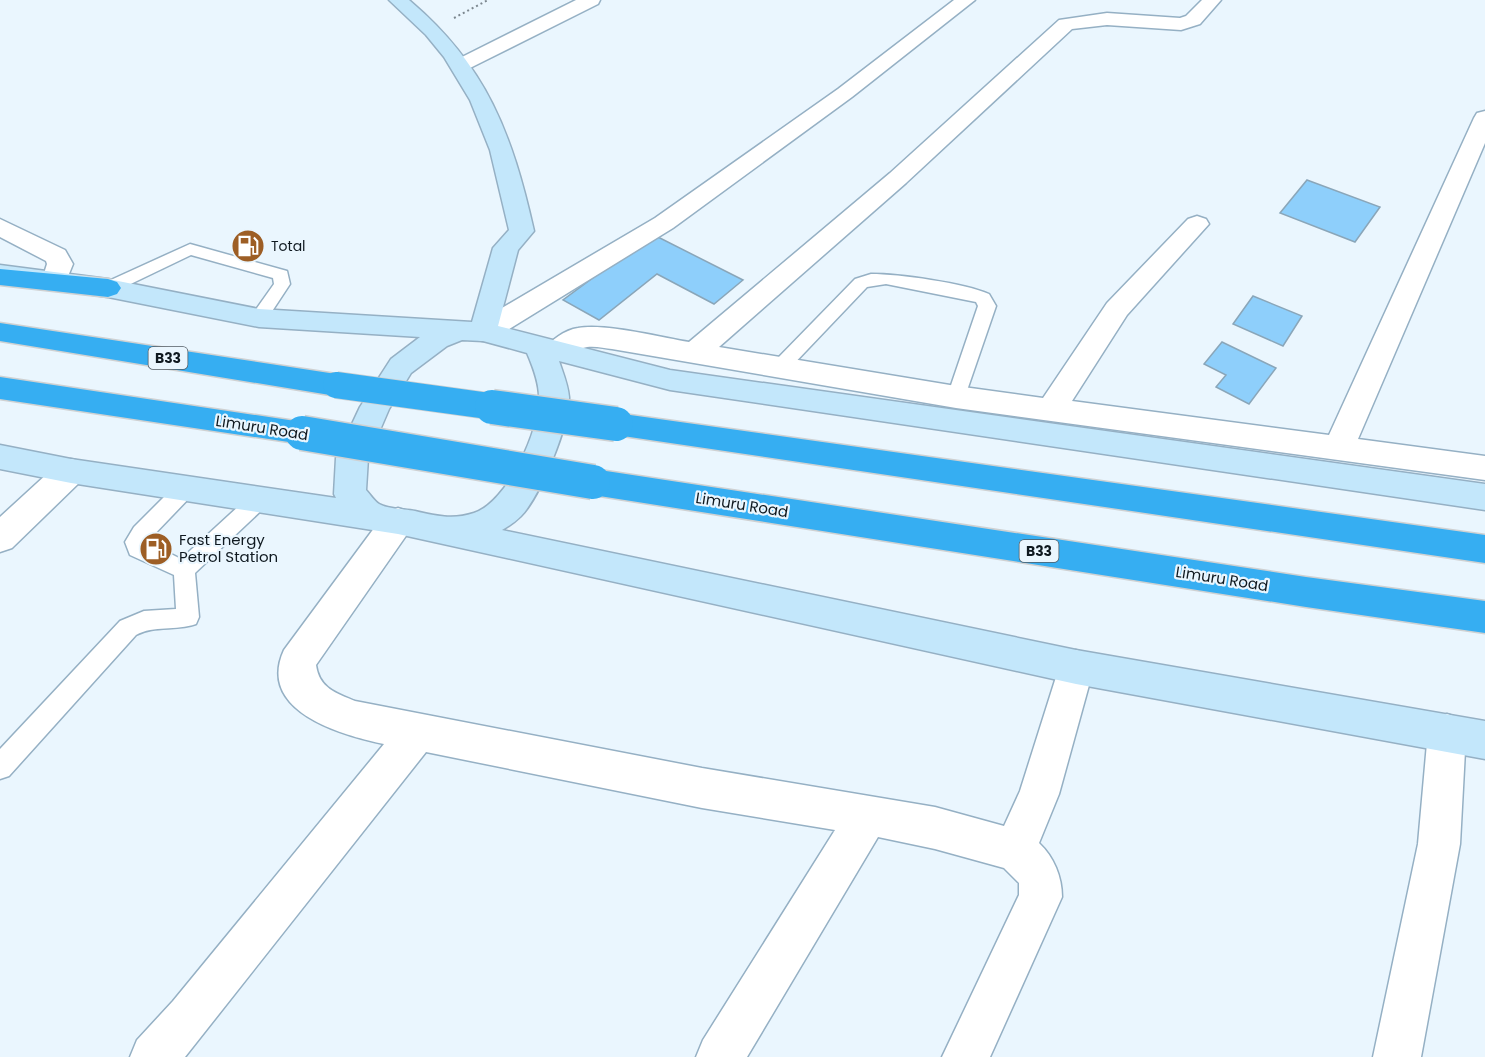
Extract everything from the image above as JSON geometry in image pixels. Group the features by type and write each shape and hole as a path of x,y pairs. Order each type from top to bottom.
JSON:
{"highway":[{"path":"0,275 108,288"},
{"name":"B33","path":"0,332 336,385 1485,549"},
{"name":"Limuru Road","path":"0,388 302,433 593,482 1306,592 1485,617"}],"street":[{"path":"398,0 432,30 461,65 488,111 510,173 522,231 506,248 472,331"},
{"path":"461,65 591,0"},
{"path":"384,519 350,494 352,458 375,407 401,366 437,339 472,331 664,223 837,100 966,0"},
{"path":"694,352 898,178 1066,24 1107,19 1181,24 1193,20 1212,0"},
{"path":"1338,448 1485,118"},
{"path":"1052,410 1117,309 1197,224"},
{"path":"0,227 57,256 60,264 55,280"},
{"path":"0,275 108,288 259,318 472,331 670,380 1167,453 1485,496"},
{"path":"548,349 580,337 592,337 781,366 956,397 1485,468"},
{"path":"450,532 477,527 507,512 525,488 554,404 548,349"},
{"path":"0,457 71,471 188,487 384,519 1076,667 1466,736 1439,844 1397,1057"},
{"path":"0,538 71,471"},
{"path":"384,519 297,662 300,686 317,703 352,719 702,788 935,828 1015,850 1029,862 1042,882 1040,897 966,1057"},
{"path":"1015,850 1039,794 1076,667"},
{"path":"154,1057 189,1017 418,732"},
{"path":"720,1057 868,815"}],"lane":[{"path":"108,288 190,249 280,275 282,284 259,318"},
{"path":"781,366 861,283 871,279 886,279 941,288 984,298 987,306 956,397"},
{"path":"184,570 138,549 136,542 141,533 188,487"},
{"path":"184,570 259,500"},
{"path":"0,767 128,628 140,620 157,618 172,621 188,617 184,570"}],"path":[{"path":"432,30 488,0"}],"building":[{"path":"1307,180 1380,207 1355,242 1280,213"},
{"path":"652,234 743,280 714,304 657,274 599,320 563,300"},
{"path":"1253,296 1302,316 1283,346 1233,324"},
{"path":"1222,342 1276,368 1249,404 1216,387 1226,375 1204,364"}],"place":[{"name":"Total","path":"248,246"},
{"name":"Fast Energy Petrol Station","path":"156,549"}]}
